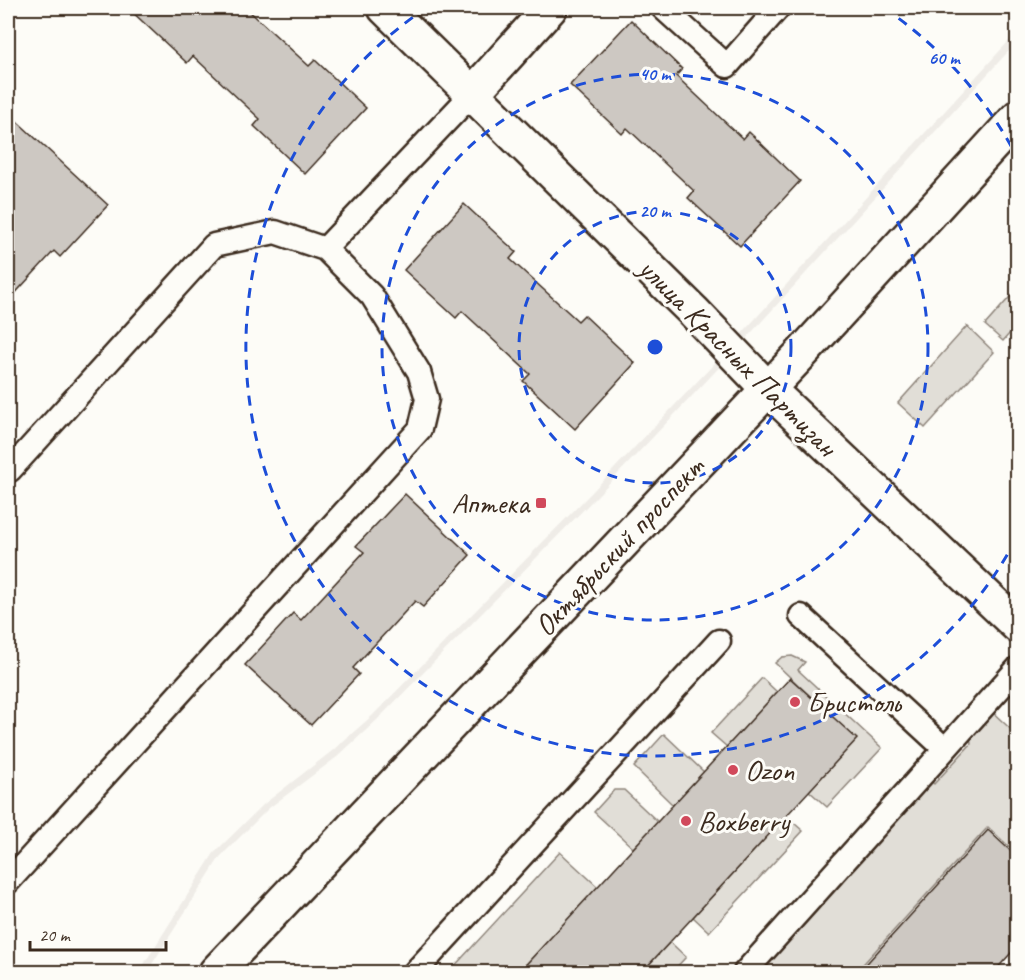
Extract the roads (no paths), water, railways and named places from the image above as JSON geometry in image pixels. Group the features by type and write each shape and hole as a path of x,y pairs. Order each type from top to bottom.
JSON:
{"main road":[{"name":"улица Красных Партизан","path":"384,8 473,93 768,389 1017,626"},
{"path":"473,93 550,8"},
{"name":"Октябрьский проспект","path":"216,972 768,389 1017,117"}],"lane":[{"path":"663,8 727,66 778,8"},
{"path":"325,249 473,93"},
{"path":"8,470 214,245 275,232 325,249 372,296 419,372 427,399 420,429 8,882"},
{"path":"801,616 945,749"},
{"path":"415,972 718,641"},
{"path":"745,972 1017,668"}],"place":[{"name":"Аптека","path":"541,503"},
{"name":"Бристоль","path":"795,702"},
{"name":"Ozon","path":"733,770"},
{"name":"Boxberry","path":"686,821"}]}
